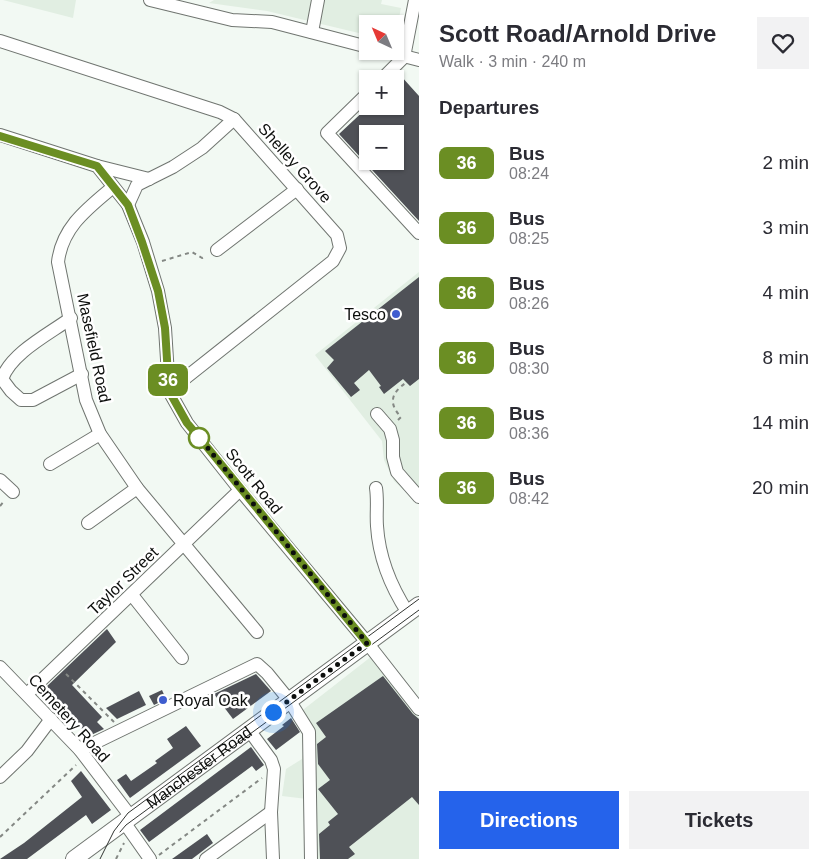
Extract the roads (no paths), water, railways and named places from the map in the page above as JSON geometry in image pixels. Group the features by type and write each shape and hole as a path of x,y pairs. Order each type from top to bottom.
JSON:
{"main road":[{"name":"Manchester Road","path":"74,859 127,825 249,730 413,609"}],"street":[{"path":"150,0 232,20 272,22 359,45"},
{"path":"312,32 318,0"},
{"path":"415,0 404,57 419,60"},
{"name":"Shelley Grove","path":"0,41 220,112 234,119 337,235 340,248 333,261 169,391"},
{"path":"391,70 401,60"},
{"path":"359,102 327,133 419,233"},
{"path":"128,205 137,185 173,167 202,148 234,119"},
{"path":"0,136 97,166 150,179"},
{"name":"Scott Road","path":"97,166 128,205 150,265 158,291 165,328 169,391 187,423 419,709"},
{"name":"Masefield Road","path":"113,187 85,210 65,236 60,248 58,262 71,318 86,400 100,434 136,488 257,632"},
{"path":"217,250 297,189"},
{"path":"71,318 17,356 6,369 2,379 21,400 34,400 82,374"},
{"path":"377,414 390,429 393,440 393,457 397,472 419,497"},
{"path":"50,464 100,434"},
{"path":"0,480 13,492"},
{"path":"88,523 136,488"},
{"path":"376,488 378,503 377,526 382,556 392,586 413,609"},
{"name":"Taylor Street","path":"27,694 240,490"},
{"path":"132,595 182,658"},
{"path":"83,753 121,730 257,664 289,700 309,732 311,859"},
{"name":"Cemetery Road","path":"0,667 83,753 127,825 152,859"},
{"path":"0,777 28,751 51,719"},
{"path":"249,730 271,760 274,769 271,812 273,859"},
{"path":"206,859 271,812"}],"tram line":[{"path":"100,859 114,831 128,813 419,599"},
{"path":"120,832 126,825 419,610"}],"place":[{"name":"Tesco","path":"396,314"},
{"name":"Royal Oak","path":"163,700"}]}
